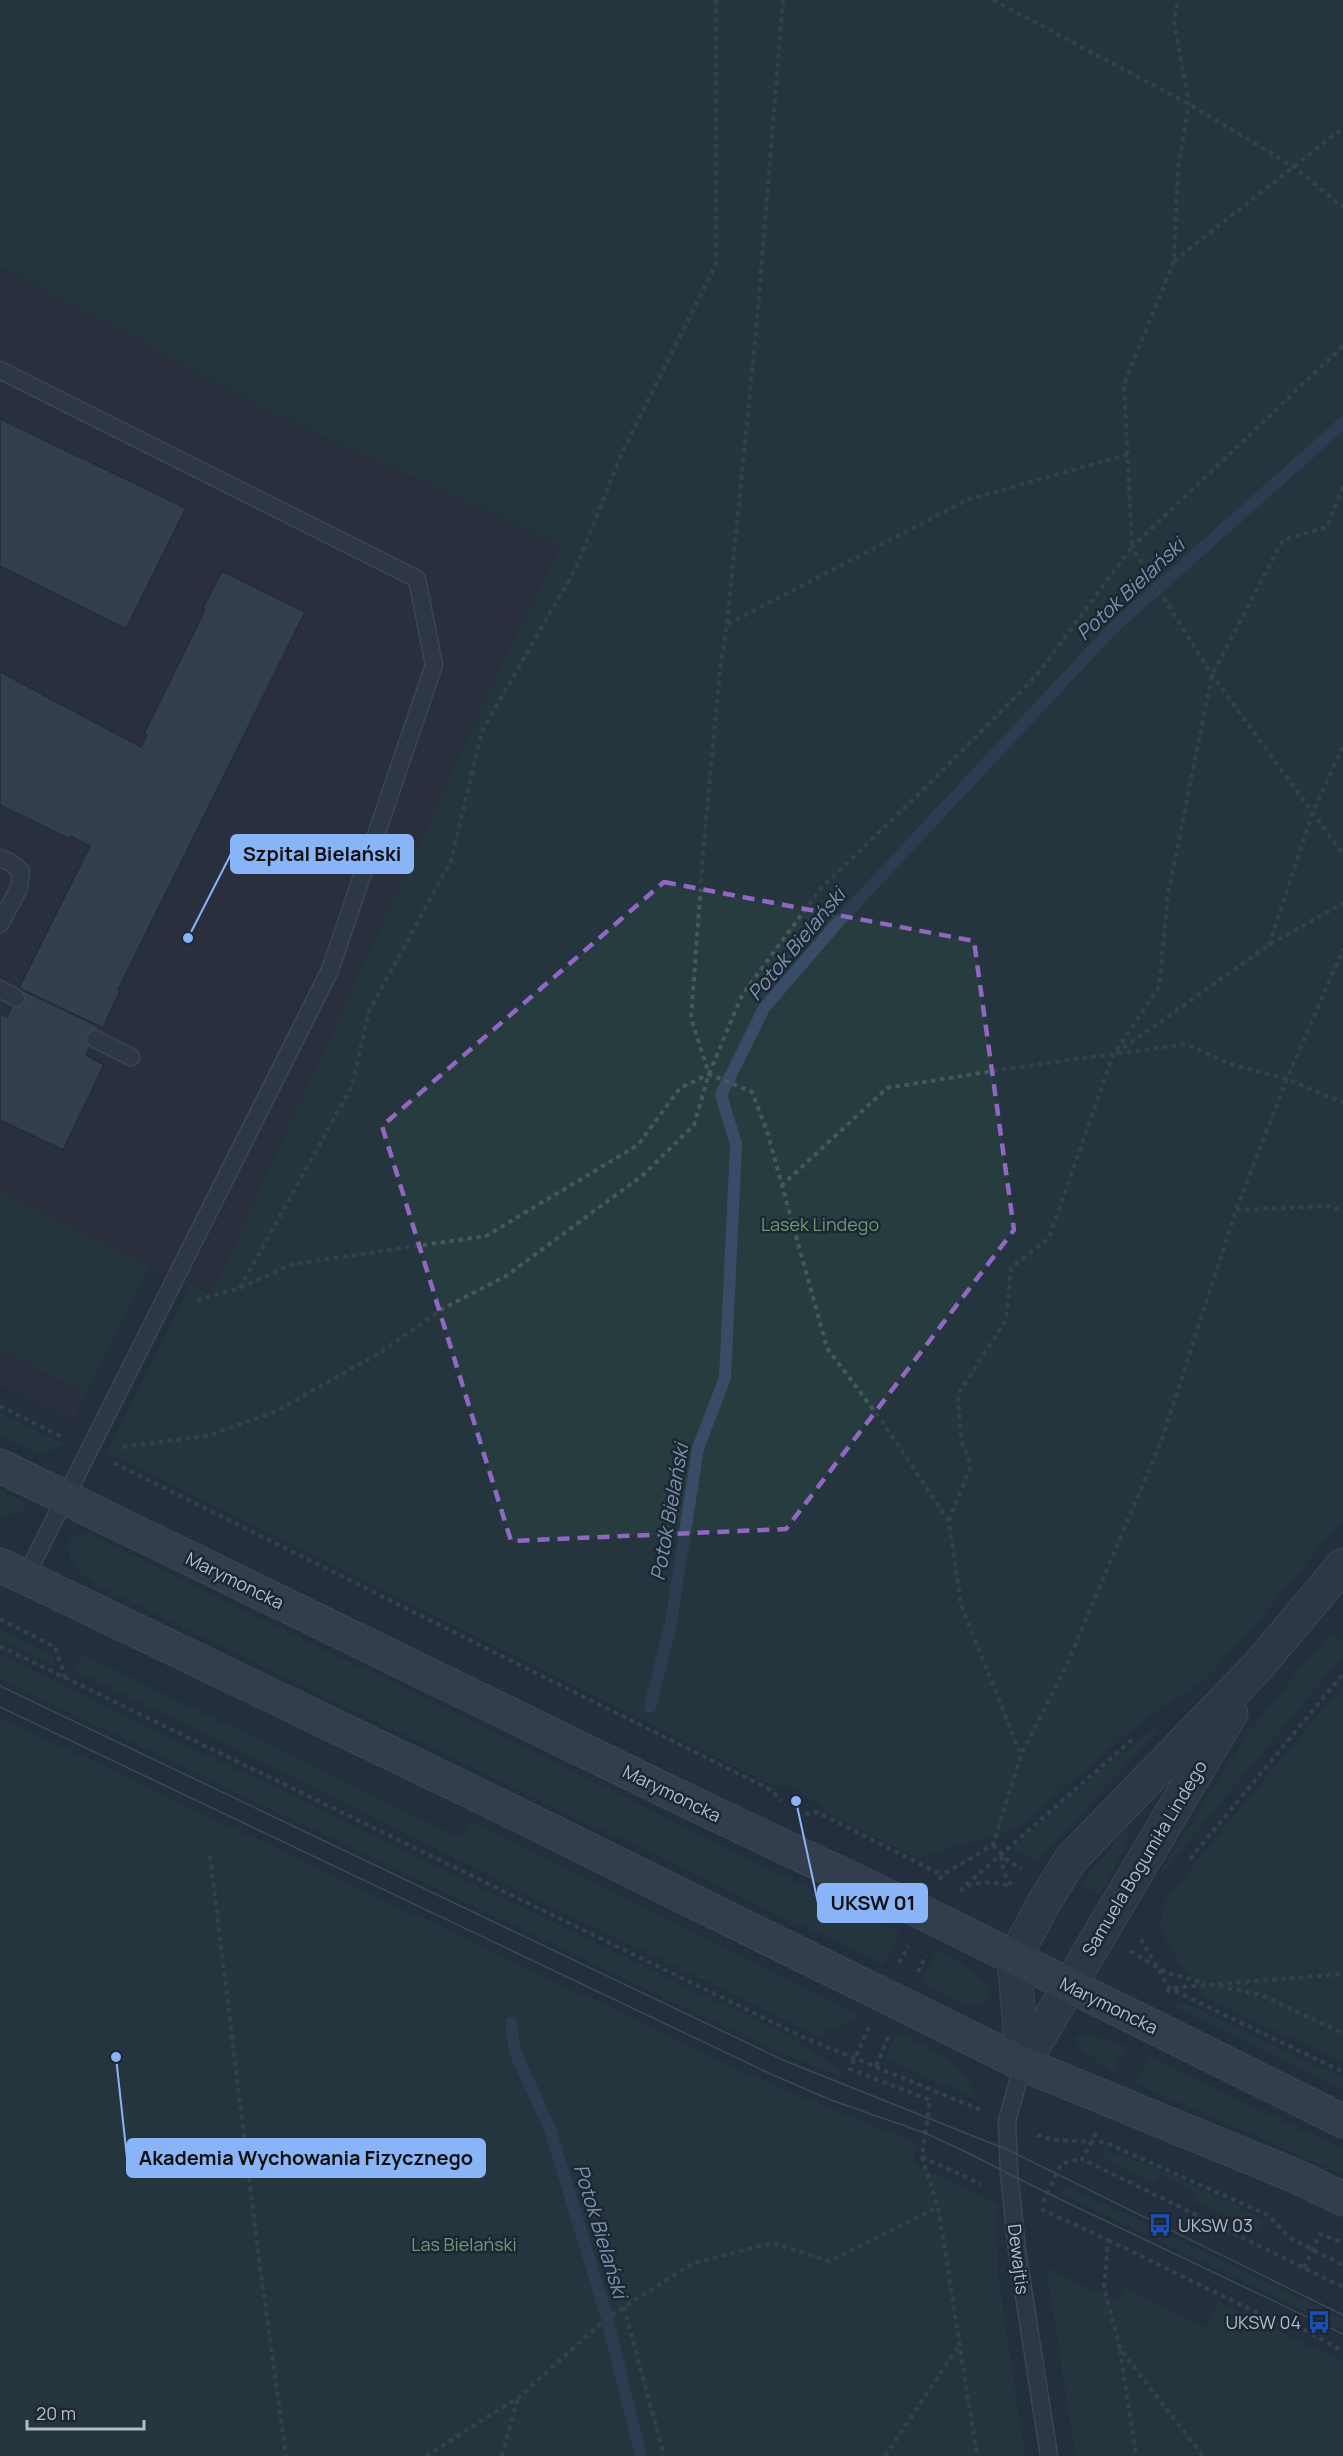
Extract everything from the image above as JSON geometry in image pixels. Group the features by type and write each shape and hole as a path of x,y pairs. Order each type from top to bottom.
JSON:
{"main road":[{"name":"Marymoncka","path":"0,1466 671,1793 942,1922 1343,2121"},
{"path":"13,1571 474,1793 1023,2064 1298,2177 1343,2199"}],"street":[{"name":"Samuela Bogumiła Lindego","path":"1014,1959 1071,1859 1259,1665 1343,1565"},
{"name":"Samuela Bogumiła Lindego","path":"1023,2064 1259,1665"},
{"path":"1014,1959 1023,2064"}],"lane":[{"path":"0,370 417,579 434,665 330,970 90,1451 65,1497 13,1571"},
{"path":"0,858 10,862 21,871 19,888 0,924"},
{"path":"0,989 16,998"},
{"path":"95,1039 131,1057"},
{"name":"Dewajtis","path":"1023,2064 1007,2121 1012,2198 1017,2250 1049,2456"}],"path":[{"path":"240,1288 352,1086 369,1011 451,861 482,731 577,566 620,457 716,264 716,0"},
{"path":"710,1075 691,1018 720,670 727,624 756,332 783,0"},
{"path":"993,0 1189,104 1294,167 1343,207"},
{"path":"1178,0 1174,21 1189,104 1178,168 1174,261 1124,384 1132,547 1212,675 1343,854"},
{"path":"1174,261 1343,128"},
{"path":"90,1451 207,1436 277,1411 381,1352 442,1309 506,1276 643,1175 694,1125 710,1075 742,995 822,887 923,790 1036,676 1132,547 1343,346"},
{"path":"727,624 967,500 1128,454"},
{"path":"949,1522 971,1465 961,1440 958,1394 1006,1320 1011,1268 1048,1238 1113,1055 1159,987 1168,894 1212,675 1283,540 1327,527 1343,486"},
{"path":"1269,945 1312,814 1343,746"},
{"path":"1113,1055 1269,945 1343,903"},
{"path":"797,1810 807,1815 817,1812 942,1875 993,1845 1022,1755 1067,1664 1162,1439 1236,1210 1287,1079 1343,949"},
{"path":"781,1186 887,1088 1012,1068 1186,1044 1230,1065 1287,1079 1343,1103"},
{"path":"159,1311 240,1288 293,1264 486,1236 638,1145 680,1088 710,1075 752,1092 767,1131 827,1348 882,1421 949,1522 961,1605 1022,1755"},
{"path":"1236,1210 1330,1206 1343,1212"},
{"path":"0,1406 773,1791 777,1800 787,1805"},
{"path":"0,1619 55,1647 65,1678"},
{"path":"0,1646 805,2038 1053,2140 1104,2142 1268,2215 1290,2238 1343,2265"},
{"path":"1186,1863 1343,1674"},
{"path":"993,1845 1009,1862 1054,1886"},
{"path":"1001,1855 1004,1873 1012,1886"},
{"path":"964,1887 1001,1855"},
{"path":"210,1856 259,2259 286,2456"},
{"path":"1104,1925 1157,1967 1190,1981 1245,1990 1261,1995 1343,2033"},
{"path":"1104,1925 1136,1931 1169,1988 1343,2072"},
{"path":"1169,1988 1343,1974"},
{"path":"930,2100 922,2157 938,2207 977,2456"},
{"path":"922,2157 1012,2198"},
{"path":"1082,2159 1061,2164 1040,2208 1278,2323 1291,2324 1320,2337 1343,2351"},
{"path":"426,2456 519,2397 607,2318 693,2263 773,2243 829,2261 938,2207"},
{"path":"1304,2268 1320,2234 1343,2243"},
{"path":"1108,2240 1104,2288 1120,2349 1136,2456"},
{"path":"624,2307 664,2456"},
{"path":"885,2456 960,2343"},
{"path":"1120,2349 1203,2456"},
{"path":"502,2456 519,2397"}],"highlighted area":[{"path":"664,882 974,941 1014,1230 786,1529 511,1541 382,1126"}],"shaded area":[{"path":"0,0 562,544 527,610 211,1295 149,1266 73,1420 0,1386"}],"green space":[{"name":"Lasek Lindego","path":"0,0 1343,0 1343,1519 1265,1613 1205,1680 1143,1720 1016,1829 917,1858 824,1811 801,1792 787,1786 774,1786 107,1452 190,1285 211,1295 527,610 562,545 278,415 0,266"},
{"path":"0,1192 149,1266 85,1393 0,1350"},
{"path":"0,1413 64,1444 56,1449 40,1452 16,1444 0,1436"},
{"path":"0,1490 26,1503 25,1510 18,1514 0,1515"},
{"path":"89,1534 899,1932 883,1965 96,1585 75,1567 68,1548 71,1539"},
{"path":"0,1629 54,1656 56,1668 0,1640"},
{"path":"1330,1633 1343,1643 1343,1656 1163,1872 1161,1871 1247,1734"},
{"path":"82,1654 462,1839 471,1821 859,2016 817,2036 74,1670"},
{"path":"0,1655 792,2038 842,2071 841,2076 779,2053 0,1679"},
{"path":"1343,1685 1343,2063 1205,1997 1176,1958 1160,1927 1165,1902 1180,1882"},
{"path":"1171,1716 1037,1862 1012,1848 1099,1771"},
{"name":"Las Bielański","path":"0,1717 766,2082 916,2143 913,2164 996,2204 998,2276 1025,2456 0,2456"},
{"path":"1123,1832 1127,1833 1129,1840 1100,1895 1082,1884"},
{"path":"937,1951 961,1963 980,1979 990,1994 986,2001 978,2004 962,2002 920,1982"},
{"path":"1177,2000 1343,2078 1343,2089 1174,2007"},
{"path":"897,2032 933,2050 955,2065 964,2074 974,2098 889,2061 886,2058"},
{"path":"1079,2036 1091,2036 1126,2046 1112,2073 1084,2051 1075,2039"},
{"path":"1150,2056 1343,2150 1343,2175 1135,2083"},
{"path":"1102,2149 1177,2177 1255,2215 1265,2223 1260,2233 1194,2201 1197,2193 1160,2175 1156,2183 1104,2159"},
{"path":"1066,2185 1343,2319 1343,2330 1062,2194"},
{"path":"1046,2267 1119,2303 1126,2289 1204,2328 1218,2302 1343,2362 1343,2456 1076,2456"}],"building":[{"path":"0,419 186,508 126,629 0,566"},
{"path":"222,571 305,612 118,990 120,991 103,1028 19,988 90,846 70,836 69,839 0,805 0,672 141,747 147,735 144,734"},
{"path":"20,989 99,1027 86,1055 104,1065 63,1150 0,1120 0,1014 7,1017"}],"waterway":[{"name":"Potok Bielański","path":"650,1707 671,1622 698,1448 725,1378 736,1144 721,1095 764,1008 839,921 1113,628 1343,423"},
{"name":"Potok Bielański","path":"511,2023 515,2052 550,2129 607,2318 641,2456"}],"tram line":[{"path":"0,1686 783,2060 1008,2150 1343,2315"},
{"path":"0,1707 773,2075 831,2100 925,2133 1343,2334"}],"place":[{"name":"Szpital Bielański","path":"188,938"},
{"name":"UKSW 01","path":"796,1801"},
{"name":"Akademia Wychowania Fizycznego","path":"116,2057"},
{"name":"UKSW 03","path":"1160,2225"},
{"name":"UKSW 04","path":"1319,2322"}]}
